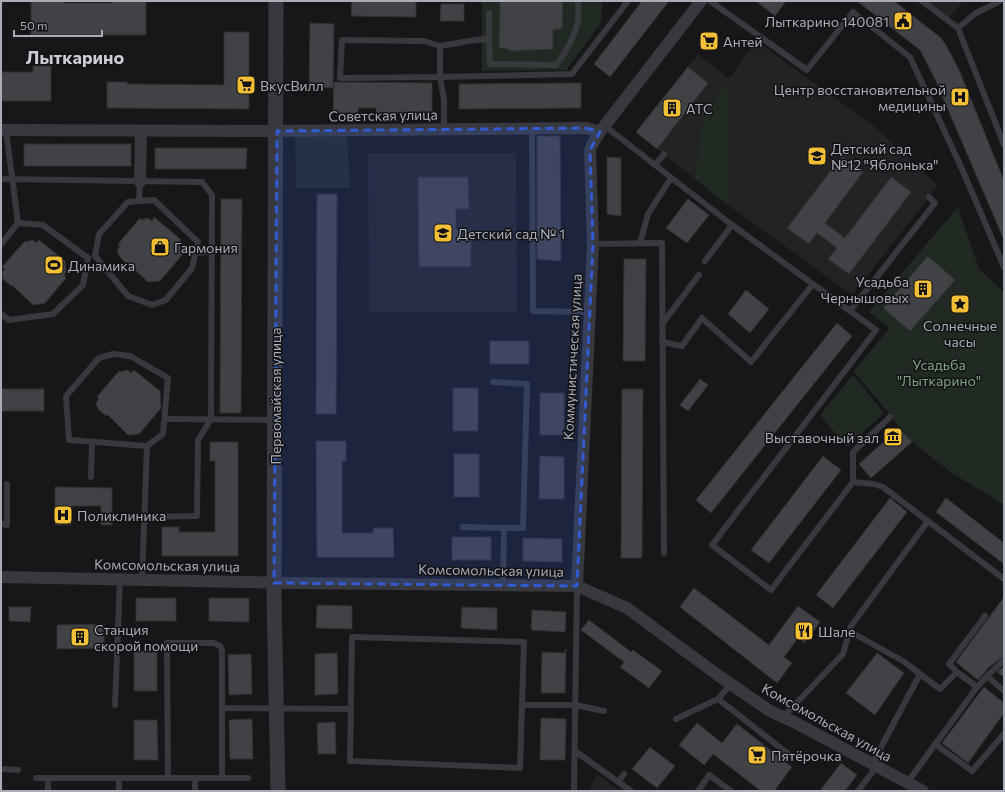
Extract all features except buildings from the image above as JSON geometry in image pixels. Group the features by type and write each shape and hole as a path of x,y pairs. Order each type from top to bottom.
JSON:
{"street":[{"name":"Первомайская улица","path":"276,1 277,131 274,583 278,791"},
{"path":"602,129 697,2"},
{"name":"Советская улица","path":"3,130 277,131 532,128 602,129"},
{"name":"Коммунистическая улица","path":"577,586 593,244 590,150 602,129"},
{"path":"140,182 141,131"},
{"name":"Комсомольская улица","path":"1,577 274,583 577,586 627,608 770,711 923,791"}],"lane":[{"path":"489,13 490,64 556,65 565,54 575,30 578,20 578,1"},
{"path":"489,39 474,39 440,46 424,41 342,40 340,78 572,74 628,1"},
{"path":"710,1 807,70 853,12 910,57 962,169 1004,267"},
{"path":"922,1 958,28 1004,145"},
{"path":"958,28 976,13 1000,1"},
{"path":"440,46 440,77 444,100 444,129"},
{"path":"532,128 533,311 589,312"},
{"path":"602,129 655,165 732,225 876,330 712,545 771,590 853,482 853,452 890,417"},
{"path":"1,244 18,223 3,130"},
{"path":"655,165 664,154"},
{"path":"640,243 648,214 671,178"},
{"path":"1,179 202,182 212,195 211,419 198,440 197,516 144,517"},
{"path":"139,201 140,182"},
{"path":"850,311 936,203 929,198"},
{"path":"154,200 198,242 192,268 166,300 152,305 128,296 95,256 99,234 128,202 139,201 154,200"},
{"path":"18,223 43,225 88,258"},
{"path":"705,261 732,225"},
{"path":"593,244 662,243 664,553"},
{"path":"195,252 212,252"},
{"path":"88,258 95,256"},
{"path":"1,314 9,320 53,314 83,285 88,258"},
{"path":"662,324 699,275"},
{"path":"662,342 682,346 702,318 751,362 813,284"},
{"path":"113,354 130,356 168,378 164,419 163,434 148,446 69,440 66,396 99,358 113,354"},
{"path":"463,527 523,528 527,384 493,382"},
{"path":"164,419 275,420"},
{"path":"91,478 92,442"},
{"path":"142,580 148,446"},
{"path":"853,482 874,484 883,487 1004,579"},
{"path":"1,524 7,525 7,484"},
{"path":"783,717 843,654 851,626 928,521"},
{"path":"503,586 504,528"},
{"path":"116,705 120,579"},
{"path":"574,791 577,586"},
{"path":"977,687 948,664 985,616"},
{"path":"849,630 903,661 940,689 957,672"},
{"path":"352,638 524,642 520,768 350,761 351,709 352,638"},
{"path":"168,778 167,643 214,643 220,646 222,650 222,778"},
{"path":"907,783 977,687 1004,660"},
{"path":"858,791 874,765 920,674"},
{"path":"987,676 1004,691"},
{"path":"676,719 718,699 731,684"},
{"path":"718,699 791,756"},
{"path":"522,705 575,705 604,711"},
{"path":"222,708 351,709"},
{"path":"935,744 972,771 1004,734"},
{"path":"575,751 631,791"},
{"path":"1,769 18,770"},
{"path":"618,782 624,774"},
{"path":"698,791 709,775 731,791"},
{"path":"36,778 248,778"},
{"path":"48,778 48,791"},
{"path":"119,778 119,791"},
{"path":"195,778 195,791"}],"highlighted area":[{"path":"586,128 600,132 590,150 593,244 577,586 274,583 277,131"}],"shaded area":[{"path":"926,1 963,1 949,19"},
{"name":"Детский сад №12 \"Яблонька\"","path":"756,41 875,127 938,186 852,295 728,205 729,79"},
{"path":"698,54 729,79 702,118 695,179 636,132"},
{"name":"Детский сад № 1","path":"368,153 516,153 517,312 369,312"},
{"path":"597,774 620,791 591,791 591,785"}],"green space":[{"path":"482,1 602,1 601,23 566,70 482,71"},
{"path":"729,79 728,205 695,179 702,118"},
{"path":"347,135 350,188 296,188 295,136"},
{"name":"Усадьба \"Лыткарино\"","path":"958,207 979,269 1004,292 1004,505 952,473 912,442 854,371 890,328 869,312"},
{"path":"853,375 884,413 847,447 820,415"}],"place":[{"name":"Лыткарино 140081","path":"903,21"},
{"name":"Антей","path":"709,41"},
{"name":"ВкусВилл","path":"246,85"},
{"name":"Центр восстановительной медицины","path":"960,97"},
{"name":"АТС","path":"672,108"},
{"name":"Детский сад №12 \"Яблонька\"","path":"817,156"},
{"name":"Детский сад № 1","path":"443,233"},
{"name":"Гармония","path":"160,247"},
{"name":"Динамика","path":"54,265"},
{"name":"Усадьба Чернышовых","path":"923,289"},
{"name":"Солнечные часы","path":"960,304"},
{"name":"Выставочный зал","path":"893,437"},
{"name":"Поликлиника","path":"63,515"},
{"name":"Шале","path":"804,631"},
{"name":"Станция скорой помощи","path":"80,637"},
{"name":"Пятёрочка","path":"757,755"}],"district":[{"name":"Лыткарино","path":"75,57"}]}
